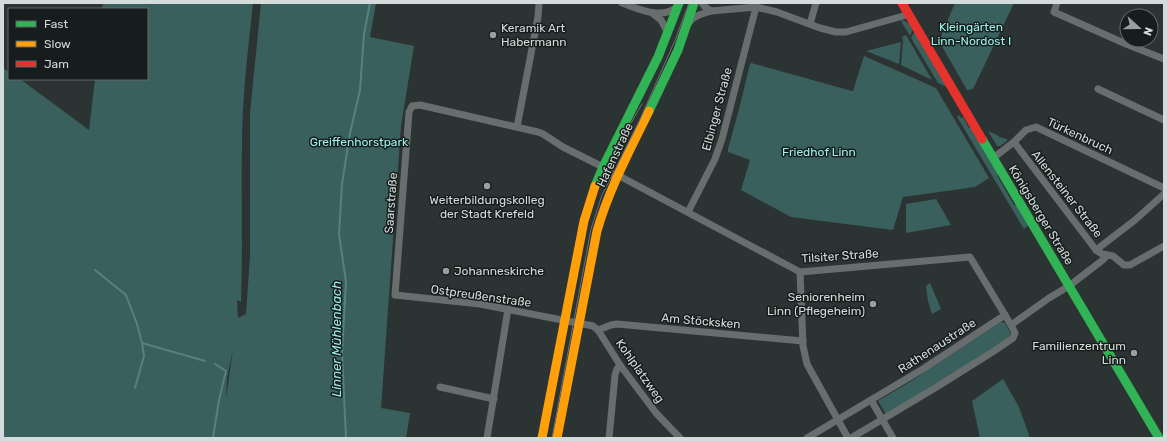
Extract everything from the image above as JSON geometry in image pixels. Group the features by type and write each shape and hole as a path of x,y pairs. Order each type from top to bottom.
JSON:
{"main road":[{"name":"Hafenstraße","path":"557,438 597,231 602,214 618,175 672,62 694,3"},
{"name":"Königsberger Straße","path":"902,3 1159,438"},
{"name":"Hafenstraße","path":"542,438 584,221 592,194 603,167 658,57 678,4"}],"street":[{"path":"517,127 538,17 539,3"},
{"path":"622,3 652,13 671,12 678,4"},
{"path":"702,3 710,11"},
{"path":"810,24 816,3"},
{"path":"1057,3 1054,12 1164,59"},
{"path":"687,25 697,16 710,11 756,7 777,12 820,28 836,32 846,32 903,16 908,13"},
{"name":"Elbinger Straße","path":"688,212 715,159 722,139 756,7"},
{"path":"652,13 661,20 668,33"},
{"path":"1098,89 1164,120"},
{"name":"Tilsiter Straße","path":"409,112 412,106 420,105 543,134 563,147 603,167 610,168 618,175 800,272 970,257 1004,315"},
{"name":"Saarstraße","path":"394,296 409,112"},
{"name":"Türkenbruch","path":"993,158 1000,154 1026,130 1036,127 1164,188"},
{"name":"Allensteiner Straße","path":"1014,142 1096,250 1102,254 1113,256 1124,265 1130,265 1164,246"},
{"path":"1096,250 1135,220 1164,194"},
{"path":"1011,325 1069,286 1104,259 1107,255"},
{"path":"800,272 803,341 808,364 838,420 850,438 975,363 1013,338 1015,333 1004,315"},
{"name":"Ostpreußenstraße","path":"394,296 480,304 564,320"},
{"path":"487,438 508,309"},
{"name":"Rathenaustraße","path":"807,438 923,369 1004,315"},
{"path":"564,320 593,326 598,330"},
{"name":"Am Stöcksken","path":"598,330 617,324 803,341"},
{"name":"Kohlplatzweg","path":"598,330 620,365 656,413 680,438"},
{"path":"609,438 615,375 620,365"},
{"path":"440,387 494,399"},
{"path":"871,400 893,438"}],"green space":[{"name":"Greiffenhorstpark","path":"103,3 253,3 242,128 242,282 241,302 237,300 238,318 246,314 250,256 250,113 261,3 376,3 370,37 414,46 401,126 381,408 410,413 406,438 3,438 3,68 8,71 8,80 21,80 89,130 95,80 148,80 148,8 102,8","holes":["233,349 226,398 227,378"]},
{"name":"Kleingärten Linn-Nordost I","path":"955,3 1014,3 973,89 967,90 939,41"},
{"path":"902,20 909,23 913,29 910,36 901,21"},
{"path":"915,31 947,87 938,83 911,38"},
{"path":"906,35 932,80 901,65 902,37"},
{"path":"901,42 899,64 866,51"},
{"name":"Friedhof Linn","path":"864,56 936,88 989,178 975,187 903,197 893,230 791,217 741,190 750,160 728,152 728,149 750,64 751,63 853,91"},
{"path":"959,115 961,118 963,117 969,128 971,126 999,174 997,175 1014,205 1017,205 1029,225 1024,229 957,117"},
{"path":"988,131 999,137 1007,139 1007,141 1000,146 997,146"},
{"path":"936,199 951,225 906,233 906,204"},
{"path":"930,283 941,309 932,314 926,286"},
{"path":"1001,322 1005,323 1011,334 1007,338 965,366 886,414 878,401 913,380"},
{"path":"1003,379 1019,407 1030,438 980,438 972,401"}],"waterway":[{"name":"Linner Mühlenbach","path":"346,438 342,353 346,282 339,234 342,184 350,133 360,90 364,34 370,3"},
{"path":"95,270 126,295 137,324 144,356 135,388"},
{"path":"142,343 205,361"},
{"path":"213,438 219,400 226,371 215,364"}],"tram line":[{"path":"552,438 591,229 602,195 638,124 676,38 689,3"},
{"path":"607,176 623,139 642,104"}],"traffic: fast":[{"path":"595,186 658,57 679,3"},
{"path":"649,111 678,50 694,3"},
{"path":"982,139 1159,438"}],"traffic: slow":[{"path":"557,438 597,231 614,185 649,111"},
{"path":"542,438 584,221 595,186"}],"traffic: jam":[{"path":"902,3 982,139"}],"place":[{"name":"Keramik Art Habermann","path":"493,35"},
{"name":"Weiterbildungskolleg der Stadt Krefeld","path":"487,186"},
{"name":"Johanneskirche","path":"446,271"},
{"name":"Seniorenheim Linn (Pflegeheim)","path":"873,304"},
{"name":"Familienzentrum Linn","path":"1134,353"}]}
